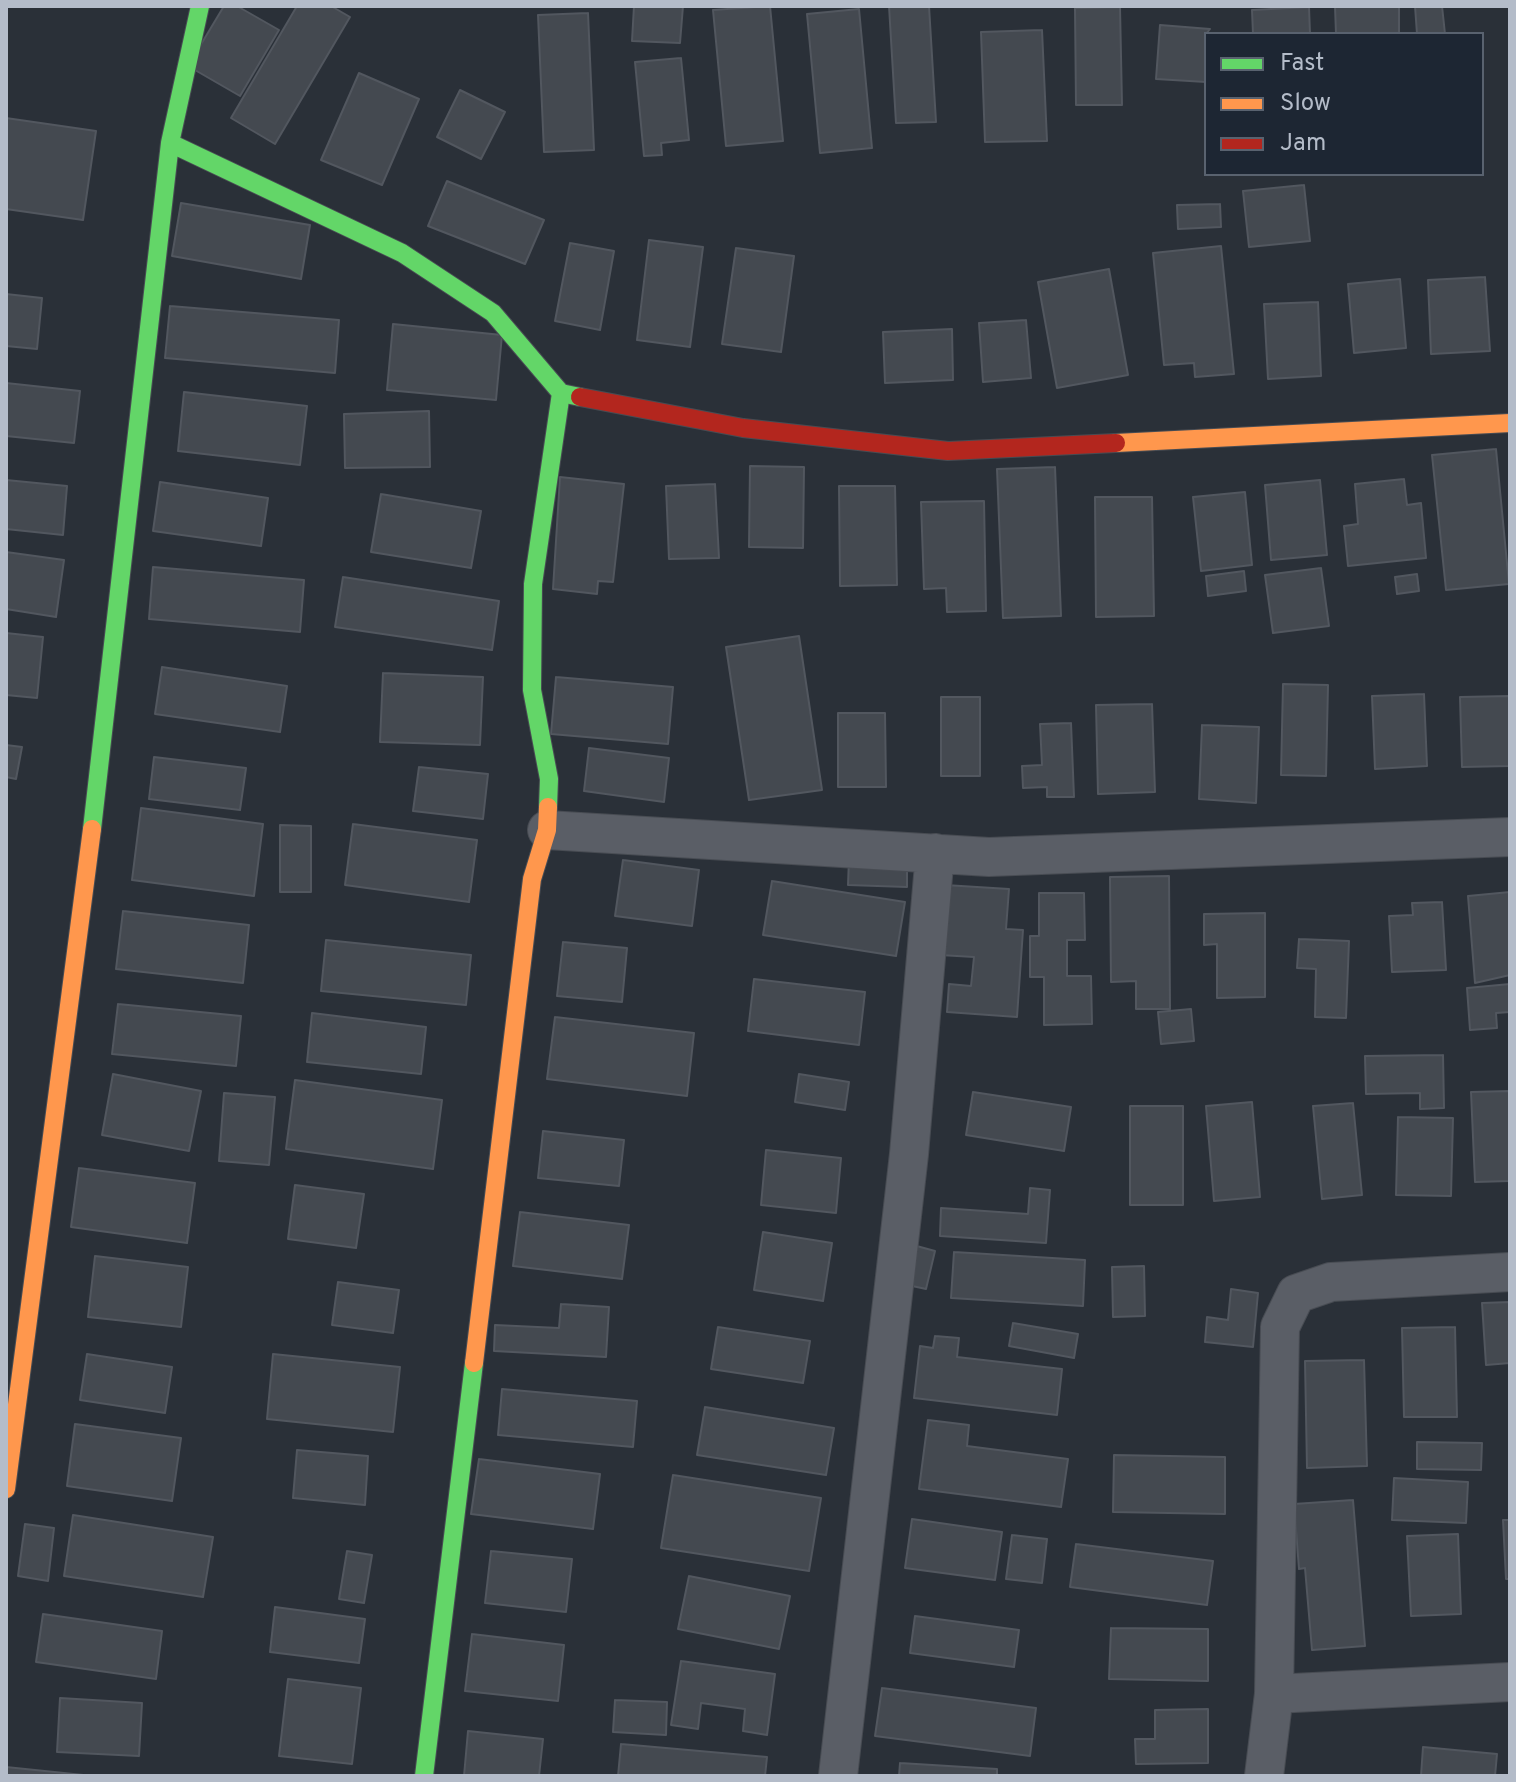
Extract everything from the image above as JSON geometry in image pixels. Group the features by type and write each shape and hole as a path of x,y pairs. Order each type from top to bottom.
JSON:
{"street":[{"path":"6,1489 98,781 170,143 200,6"},
{"path":"170,143 402,253 493,313 561,393 743,428 948,451 1510,423"},
{"path":"424,1776 532,879 547,830 549,779 532,690 533,584 561,393"},
{"path":"547,830 989,857 1510,837"},
{"path":"838,1776 909,1154 935,853"},
{"path":"1264,1776 1274,1694 1280,1327 1296,1294 1331,1282 1510,1272"},
{"path":"1274,1694 1510,1682"}],"building":[{"path":"224,6 237,6 279,30 240,96 188,66"},
{"path":"297,6 331,6 350,17 275,144 231,118"},
{"path":"634,6 683,6 680,43 632,41"},
{"path":"770,6 783,141 726,146 713,10"},
{"path":"889,6 929,6 936,122 896,123"},
{"path":"1335,6 1399,6 1399,32 1336,32"},
{"path":"1415,6 1442,6 1445,32 1417,32"},
{"path":"1120,7 1122,105 1076,105 1075,8"},
{"path":"1309,7 1310,32 1253,32 1252,10"},
{"path":"859,9 872,148 820,153 807,14"},
{"path":"588,13 594,150 544,152 538,15"},
{"path":"1160,25 1210,29 1204,32 1204,82 1156,79"},
{"path":"1042,30 1047,141 985,142 981,32"},
{"path":"681,58 689,140 661,143 662,155 644,156 635,62"},
{"path":"359,73 419,99 382,185 321,160"},
{"path":"460,90 505,112 481,159 437,137"},
{"path":"6,118 96,131 83,220 6,209"},
{"path":"447,181 544,220 525,264 428,226"},
{"path":"1304,185 1310,241 1249,247 1243,191"},
{"path":"181,203 310,225 301,279 172,256"},
{"path":"1220,204 1221,227 1178,229 1177,205"},
{"path":"649,240 703,247 690,347 637,340"},
{"path":"570,243 614,251 600,330 555,321"},
{"path":"1221,246 1234,374 1195,377 1194,363 1164,365 1153,253"},
{"path":"736,248 794,256 781,352 722,344"},
{"path":"1109,269 1128,375 1057,388 1038,282"},
{"path":"1485,277 1490,351 1431,354 1428,280"},
{"path":"1400,279 1406,348 1354,353 1348,284"},
{"path":"6,294 42,298 37,349 6,346"},
{"path":"1318,302 1321,376 1268,379 1264,304"},
{"path":"170,306 339,320 335,373 165,358"},
{"path":"1026,320 1031,378 983,382 979,323"},
{"path":"393,324 502,335 496,400 387,390"},
{"path":"952,329 953,380 885,383 883,332"},
{"path":"6,383 80,391 74,443 6,436"},
{"path":"184,392 307,406 300,465 178,451"},
{"path":"429,411 430,467 345,468 344,414"},
{"path":"1496,449 1509,584 1446,590 1432,455"},
{"path":"750,466 804,467 803,548 749,547"},
{"path":"1055,467 1061,616 1003,618 997,469"},
{"path":"560,477 624,484 613,582 598,581 597,594 553,589"},
{"path":"1404,479 1407,505 1421,503 1426,558 1348,566 1344,526 1358,524 1355,484"},
{"path":"6,480 67,486 63,535 6,529"},
{"path":"1320,480 1327,555 1271,560 1265,485"},
{"path":"160,482 268,498 261,546 153,531"},
{"path":"715,484 719,558 669,559 666,486"},
{"path":"839,486 895,486 897,585 840,586"},
{"path":"1245,492 1252,565 1201,571 1193,497"},
{"path":"381,494 481,511 471,568 371,552"},
{"path":"1095,497 1152,497 1154,616 1096,617"},
{"path":"984,501 986,611 947,612 946,588 924,589 921,502"},
{"path":"6,552 64,560 56,617 6,609"},
{"path":"153,567 304,580 300,632 149,619"},
{"path":"1321,568 1329,626 1273,633 1265,575"},
{"path":"1244,571 1246,591 1208,596 1206,576"},
{"path":"1417,574 1419,591 1397,594 1395,577"},
{"path":"343,577 499,601 492,650 335,627"},
{"path":"6,633 43,637 37,698 6,695"},
{"path":"799,636 822,790 749,800 726,647"},
{"path":"162,667 287,686 280,732 155,714"},
{"path":"383,673 483,677 480,745 380,742"},
{"path":"556,677 673,687 668,744 551,734"},
{"path":"1283,684 1328,685 1326,776 1281,775"},
{"path":"1424,694 1427,766 1375,769 1372,696"},
{"path":"1510,696 1510,766 1462,767 1460,697"},
{"path":"941,697 980,697 980,776 941,776"},
{"path":"1152,704 1155,792 1098,794 1096,705"},
{"path":"838,713 885,713 886,787 838,787"},
{"path":"1071,723 1074,797 1047,797 1047,787 1023,788 1022,766 1042,765 1040,724"},
{"path":"1202,725 1259,727 1256,803 1199,799"},
{"path":"6,745 22,747 16,779 6,777"},
{"path":"589,748 669,758 664,802 584,791"},
{"path":"154,757 246,768 240,810 149,799"},
{"path":"419,767 488,774 483,819 413,811"},
{"path":"141,808 263,824 254,896 132,880"},
{"path":"353,824 477,840 469,902 345,885"},
{"path":"280,825 311,826 311,892 280,892"},
{"path":"849,858 907,860 907,887 848,885"},
{"path":"623,860 699,870 692,926 615,916"},
{"path":"1169,876 1170,1009 1136,1009 1136,981 1111,982 1110,877"},
{"path":"772,881 905,902 896,956 763,935"},
{"path":"945,885 1009,889 1006,929 1023,930 1017,1017 947,1012 949,984 971,986 974,957 940,955"},
{"path":"1510,892 1510,975 1475,983 1468,896"},
{"path":"1039,893 1084,893 1085,940 1067,940 1067,976 1091,976 1092,1024 1044,1025 1044,977 1030,977 1030,936 1039,936"},
{"path":"1442,902 1446,970 1392,972 1389,916 1413,915 1412,903"},
{"path":"123,911 249,925 243,983 116,969"},
{"path":"1265,913 1265,997 1217,998 1217,944 1204,945 1204,914"},
{"path":"1299,939 1349,941 1346,1018 1315,1017 1316,969 1297,968"},
{"path":"326,940 471,955 466,1005 321,991"},
{"path":"563,942 627,948 622,1002 557,996"},
{"path":"754,979 865,992 859,1045 748,1031"},
{"path":"1510,984 1510,1012 1496,1013 1497,1028 1470,1030 1467,988"},
{"path":"118,1004 241,1016 236,1066 112,1054"},
{"path":"1191,1009 1194,1041 1161,1044 1158,1012"},
{"path":"312,1013 426,1027 421,1074 307,1062"},
{"path":"555,1017 694,1033 687,1096 547,1079"},
{"path":"1443,1055 1444,1108 1420,1109 1420,1093 1366,1094 1365,1056"},
{"path":"113,1074 201,1091 189,1151 102,1135"},
{"path":"799,1074 849,1082 845,1110 795,1102"},
{"path":"295,1080 442,1100 433,1169 286,1149"},
{"path":"1510,1091 1510,1181 1475,1182 1471,1092"},
{"path":"973,1092 1071,1107 1064,1151 966,1135"},
{"path":"224,1093 275,1097 269,1165 219,1161"},
{"path":"1252,1102 1260,1197 1214,1201 1206,1106"},
{"path":"1353,1103 1362,1195 1322,1199 1313,1106"},
{"path":"1130,1106 1183,1106 1183,1205 1130,1205"},
{"path":"1398,1117 1453,1118 1451,1196 1396,1195"},
{"path":"543,1131 624,1140 619,1186 538,1178"},
{"path":"766,1150 841,1158 836,1213 761,1205"},
{"path":"79,1168 195,1183 187,1243 71,1227"},
{"path":"295,1185 364,1194 356,1248 288,1239"},
{"path":"1030,1188 1050,1190 1046,1243 940,1236 941,1208 1028,1214"},
{"path":"520,1212 629,1225 622,1279 513,1266"},
{"path":"763,1232 832,1243 823,1301 754,1290"},
{"path":"913,1245 935,1251 926,1289 903,1284"},
{"path":"954,1252 1085,1260 1083,1306 951,1298"},
{"path":"95,1256 188,1267 181,1327 88,1317"},
{"path":"1144,1266 1145,1316 1113,1317 1112,1267"},
{"path":"338,1282 399,1290 393,1333 332,1325"},
{"path":"1231,1289 1258,1293 1253,1347 1205,1342 1207,1317 1228,1320"},
{"path":"1510,1302 1510,1363 1486,1365 1482,1303"},
{"path":"561,1304 609,1307 606,1357 494,1351 495,1325 559,1328"},
{"path":"1013,1323 1078,1334 1074,1358 1009,1346"},
{"path":"718,1327 810,1341 803,1383 711,1369"},
{"path":"1455,1327 1457,1417 1404,1417 1402,1328"},
{"path":"935,1336 959,1338 957,1357 1062,1369 1057,1415 914,1398 920,1346 933,1348"},
{"path":"87,1354 172,1367 165,1413 80,1400"},
{"path":"273,1354 400,1367 393,1432 267,1419"},
{"path":"1364,1360 1367,1466 1307,1468 1305,1361"},
{"path":"502,1389 637,1401 633,1447 498,1435"},
{"path":"705,1407 834,1428 826,1475 697,1455"},
{"path":"928,1420 969,1425 967,1446 1068,1459 1061,1507 919,1489"},
{"path":"75,1424 181,1438 172,1501 67,1486"},
{"path":"1417,1442 1482,1443 1481,1470 1417,1469"},
{"path":"297,1450 368,1456 365,1505 293,1498"},
{"path":"1114,1455 1225,1457 1225,1514 1113,1512"},
{"path":"479,1459 600,1474 593,1529 471,1514"},
{"path":"673,1475 821,1498 809,1571 661,1548"},
{"path":"1394,1478 1468,1482 1466,1523 1392,1520"},
{"path":"1353,1500 1365,1646 1312,1650 1305,1568 1299,1569 1294,1504"},
{"path":"73,1515 213,1537 203,1597 64,1576"},
{"path":"912,1519 1002,1532 995,1580 905,1568"},
{"path":"1503,1520 1510,1520 1510,1579 1506,1579"},
{"path":"25,1524 54,1528 48,1581 18,1576"},
{"path":"1458,1534 1461,1614 1411,1616 1407,1536"},
{"path":"1012,1535 1047,1539 1042,1583 1006,1579"},
{"path":"1076,1544 1213,1561 1207,1605 1070,1587"},
{"path":"347,1551 372,1555 364,1603 339,1599"},
{"path":"491,1551 572,1559 566,1612 485,1603"},
{"path":"689,1576 790,1596 779,1649 678,1629"},
{"path":"275,1607 365,1619 359,1663 270,1652"},
{"path":"43,1614 162,1631 156,1679 36,1662"},
{"path":"915,1616 1019,1630 1014,1667 910,1653"},
{"path":"1111,1628 1208,1629 1208,1681 1109,1679"},
{"path":"472,1634 564,1645 558,1701 465,1691"},
{"path":"681,1661 775,1674 767,1735 743,1731 745,1709 701,1703 698,1729 671,1725"},
{"path":"288,1679 361,1688 352,1764 279,1756"},
{"path":"882,1688 1036,1708 1030,1756 875,1736"},
{"path":"60,1698 142,1703 139,1756 57,1752"},
{"path":"615,1700 667,1702 666,1735 613,1732"},
{"path":"1208,1709 1208,1763 1136,1764 1135,1739 1155,1739 1155,1710"},
{"path":"468,1731 543,1739 539,1776 464,1776"},
{"path":"621,1744 767,1757 765,1776 618,1776"},
{"path":"1423,1747 1497,1754 1495,1776 1421,1776"},
{"path":"900,1763 997,1769 997,1776 899,1776"},
{"path":"6,1767 93,1776 6,1776"}],"traffic: fast":[{"path":"92,829 170,143 200,6"},
{"path":"170,143 402,253 493,313 561,393 580,397"},
{"path":"548,807 549,779 532,690 533,584 561,393"},
{"path":"424,1776 474,1363"}],"traffic: slow":[{"path":"1116,443 1510,423"},
{"path":"474,1363 532,879 547,830 548,807"},
{"path":"6,1489 92,829"}],"traffic: jam":[{"path":"580,397 743,428 948,451 1116,443"}]}
